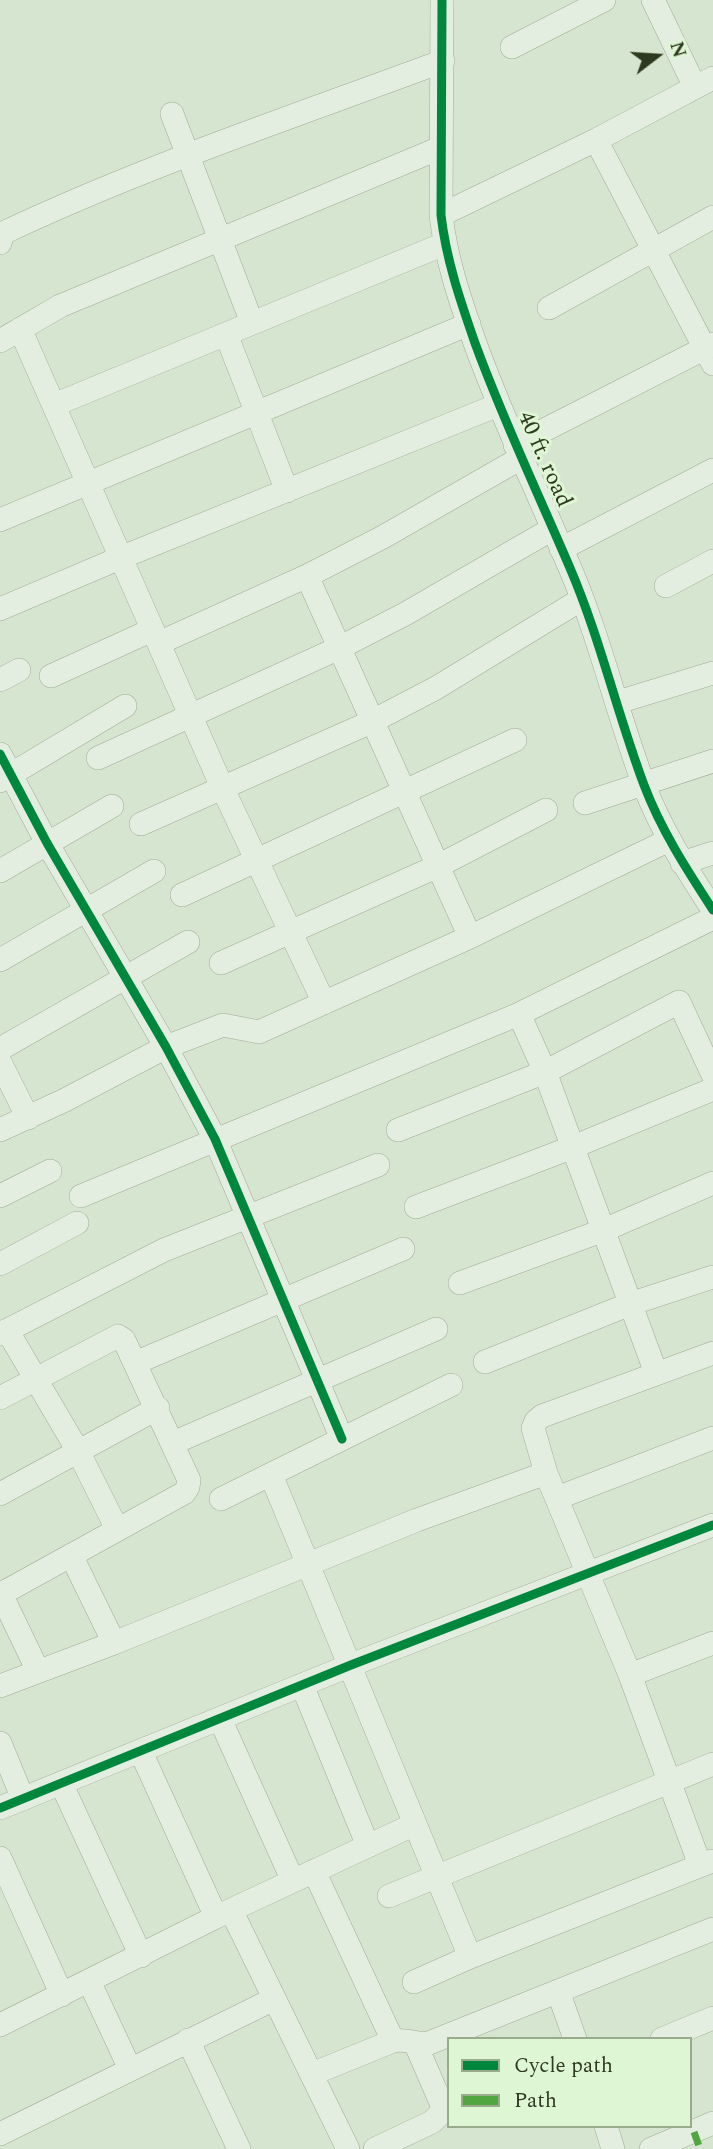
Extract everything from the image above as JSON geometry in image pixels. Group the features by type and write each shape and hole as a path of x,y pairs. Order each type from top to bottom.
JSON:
{"street":[{"name":"40 ft. road","path":"442,0 440,148 444,244 498,405 592,622 643,784 669,840 713,910"},
{"path":"512,47 604,0"},
{"path":"441,215 596,140 704,82 653,0"},
{"path":"0,243 3,233 188,156 443,61"},
{"path":"172,114 252,323"},
{"path":"51,676 307,576 383,537 518,452 710,352 652,251 596,140"},
{"path":"0,341 60,306 440,148"},
{"path":"549,307 713,217"},
{"path":"54,405 444,244"},
{"path":"0,520 255,411 469,324"},
{"path":"20,329 222,787 324,1003"},
{"path":"226,334 287,491"},
{"path":"0,610 120,558 498,405"},
{"path":"98,758 338,649 557,539 713,470"},
{"path":"666,586 713,561"},
{"path":"307,576 470,937"},
{"path":"141,824 371,722 486,659 582,599"},
{"path":"618,702 713,673"},
{"path":"6,778 125,706"},
{"path":"182,895 515,740"},
{"path":"0,754 6,778 166,1047 215,1139 342,1439"},
{"path":"585,803 713,761"},
{"path":"0,871 112,806"},
{"path":"221,963 438,866 546,810"},
{"path":"0,1130 166,1047 223,1025 259,1032 470,937 669,840"},
{"path":"682,863 713,853"},
{"path":"0,960 154,871"},
{"path":"81,1196 519,1014 713,918"},
{"path":"0,1049 188,942"},
{"path":"398,1130 545,1072 679,1002 713,1075"},
{"path":"519,1014 545,1072 656,1373"},
{"path":"0,1062 28,1118"},
{"path":"416,1207 573,1147 713,1089"},
{"path":"117,1529 78,1451 36,1378 3,1332 164,1250 378,1166"},
{"path":"0,1196 50,1171"},
{"path":"460,1283 604,1230 713,1183"},
{"path":"0,1264 77,1223"},
{"path":"135,1363 403,1250"},
{"path":"485,1362 630,1304 713,1277"},
{"path":"173,1443 436,1329"},
{"path":"0,1398 117,1336 124,1340 158,1408 188,1480 184,1493 0,1593 38,1671"},
{"path":"414,1982 706,1863 668,1781 630,1675 547,1473 533,1428 542,1416 713,1353"},
{"path":"220,1499 451,1385"},
{"path":"0,1494 158,1408"},
{"path":"557,1498 713,1438"},
{"path":"0,1686 114,1643 417,1520 547,1473"},
{"path":"271,1475 470,1957"},
{"path":"0,1808 351,1665 713,1525"},
{"path":"71,1555 114,1643"},
{"path":"630,1675 713,1643"},
{"path":"302,1685 368,1846"},
{"path":"220,1719 293,1881"},
{"path":"0,1743 23,1799"},
{"path":"141,1752 224,1914 274,1999 348,2149"},
{"path":"389,1896 713,1764"},
{"path":"61,1783 141,1956"},
{"path":"0,2025 224,1914 415,1824"},
{"path":"1,1858 62,1995"},
{"path":"314,1871 393,2041"},
{"path":"312,2074 393,2041 401,2039 416,2045 429,2043 713,1929"},
{"path":"89,1981 130,2069"},
{"path":"558,1991 574,2037"},
{"path":"0,2134 274,1999"},
{"path":"667,2037 713,2018"},
{"path":"188,2040 239,2149"},
{"path":"375,2149 432,2122 442,2112 442,2105 416,2045"},
{"path":"607,2128 613,2149"},
{"path":"651,2149 702,2135"}],"marked path":[{"path":"694,2132 700,2149"}],"cycle path":[{"path":"442,0 441,215 454,279 497,400 581,594 651,802 675,849 713,910"},
{"path":"0,754 47,843 166,1047 215,1139 342,1439"},
{"path":"0,1808 351,1665 713,1525"}]}
